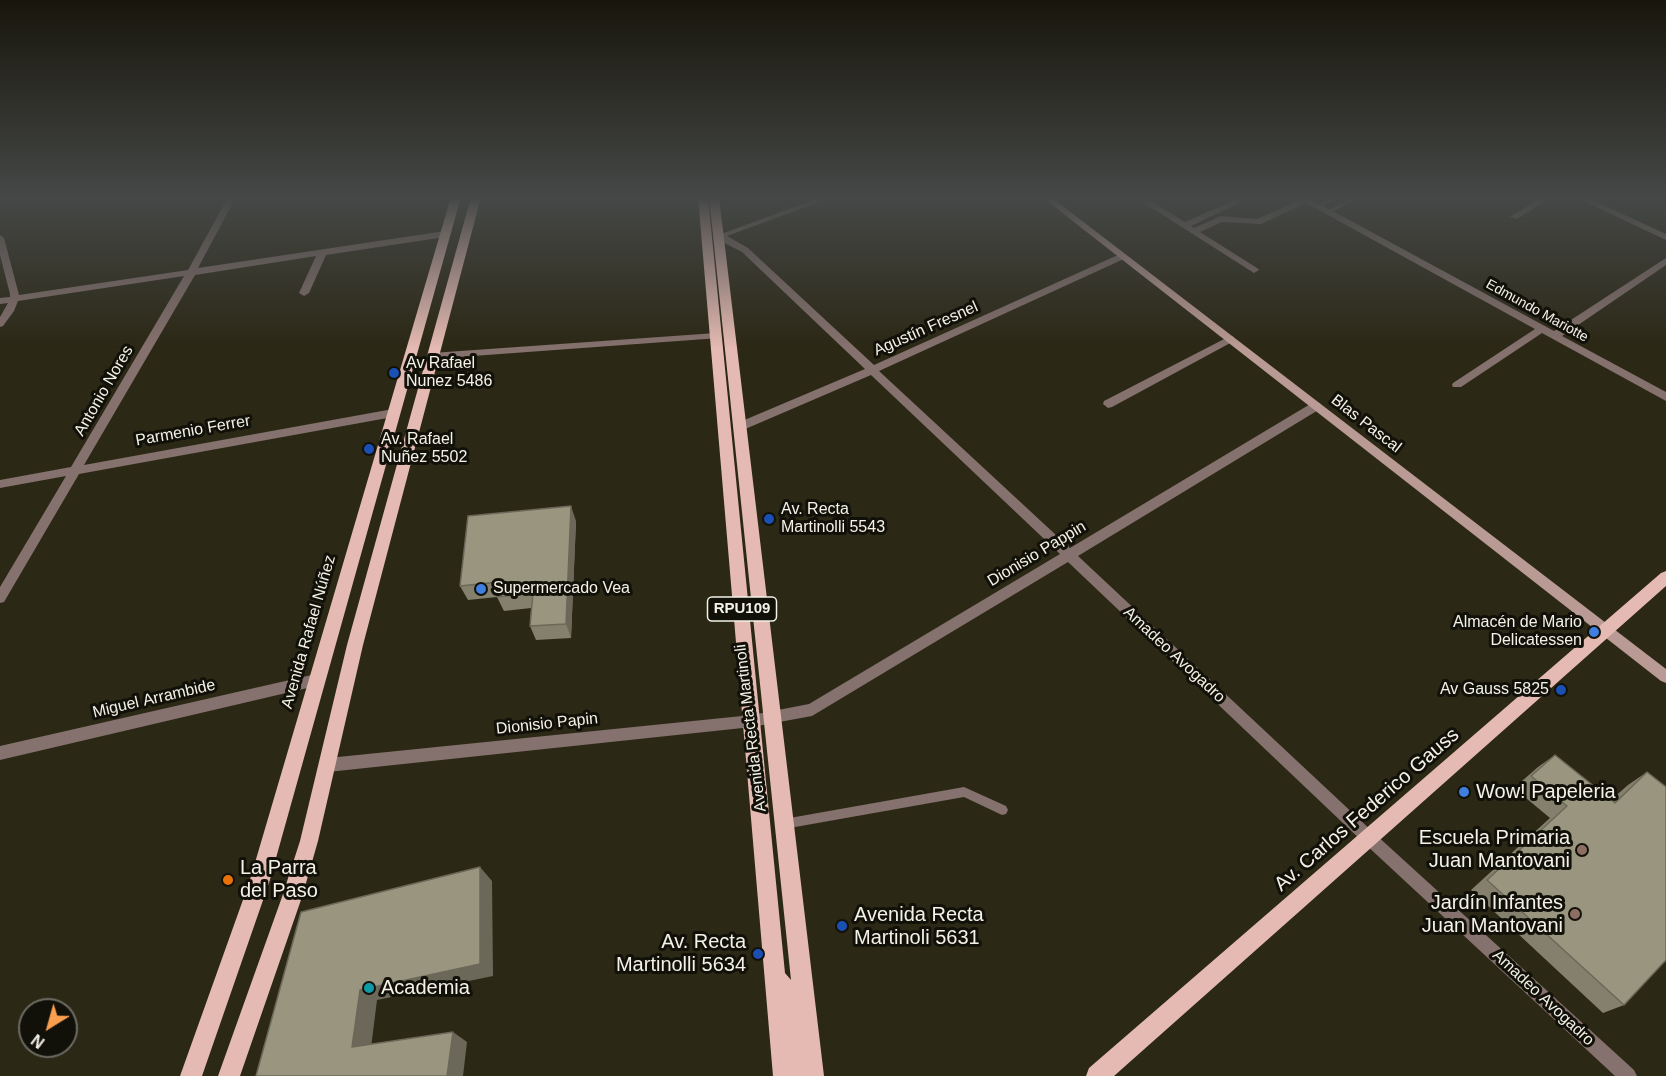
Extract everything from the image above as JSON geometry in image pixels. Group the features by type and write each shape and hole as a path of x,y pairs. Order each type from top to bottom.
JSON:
{"main road":[{"name":"Avenida Rafael Núñez","path":"191,1076 259,882 441,247"},
{"path":"229,1076 292,897 328,765 355,645 462,247"},
{"name":"Avenida Recta Martinoli","path":"714,247 716,336 761,720 784,824 813,1076"},
{"name":"Avenida Recta Martinoli","path":"715,247 739,427 761,720 775,977 784,1076"},
{"name":"Blas Pascal","path":"1112,247 1666,677"},
{"name":"Av. Carlos Federico Gauss","path":"1097,1076 1666,577"},
{"path":"775,977 787,991 796,1076"}],"street":[{"path":"0,324 11,309 15,294 2,247"},
{"name":"Antonio Nores","path":"0,598 205,247"},
{"path":"0,301 344,247"},
{"name":"Amadeo Avogadro","path":"738,247 745,250 1369,838 1628,1076"},
{"path":"1218,247 1254,270"},
{"name":"Edmundo Mariotte","path":"1392,247 1666,397"},
{"path":"304,293 323,250"},
{"name":"Agustín Fresnel","path":"739,427 872,370 1124,256"},
{"path":"1554,336 1666,261"},
{"path":"1457,385 1542,329"},
{"path":"432,356 716,336"},
{"path":"1108,404 1230,339"},
{"name":"Dionisio Pappin","path":"761,720 812,710 1067,554 1316,406"},
{"name":"Parmenio Ferrer","path":"0,484 393,413"},
{"name":"Miguel Arrambide","path":"0,753 316,680"},
{"name":"Dionisio Papin","path":"328,765 761,720"}],"lane":[{"path":"784,824 964,792 1002,810"}],"building":[{"path":"571,506 566,624 530,626 533,593 497,597 499,582 460,586 468,516"},
{"name":"Escuela Primaria Juan Mantovani","path":"1555,755 1615,803 1647,772 1666,787 1666,960 1624,1005 1487,880 1567,806 1531,776"},
{"name":"Academia","path":"480,867 480,964 360,990 352,1047 453,1032 447,1076 256,1076 301,912"}],"place":[{"name":"Av Rafael Nunez 5486","path":"394,373"},
{"name":"Av. Rafael Nuñez 5502","path":"369,449"},
{"name":"Av. Recta Martinolli 5543","path":"769,519"},
{"name":"Supermercado Vea","path":"481,589"},
{"name":"Almacén de Mario Delicatessen","path":"1594,632"},
{"name":"Av Gauss 5825","path":"1561,690"},
{"name":"Wow! Papeleria","path":"1464,792"},
{"name":"Escuela Primaria Juan Mantovani","path":"1582,850"},
{"name":"La Parra del Paso","path":"228,880"},
{"name":"Jardín Infantes Juan Mantovani","path":"1575,914"},
{"name":"Avenida Recta Martinoli 5631","path":"842,926"},
{"name":"Av. Recta Martinolli 5634","path":"758,954"},
{"name":"Academia","path":"369,988"}]}
